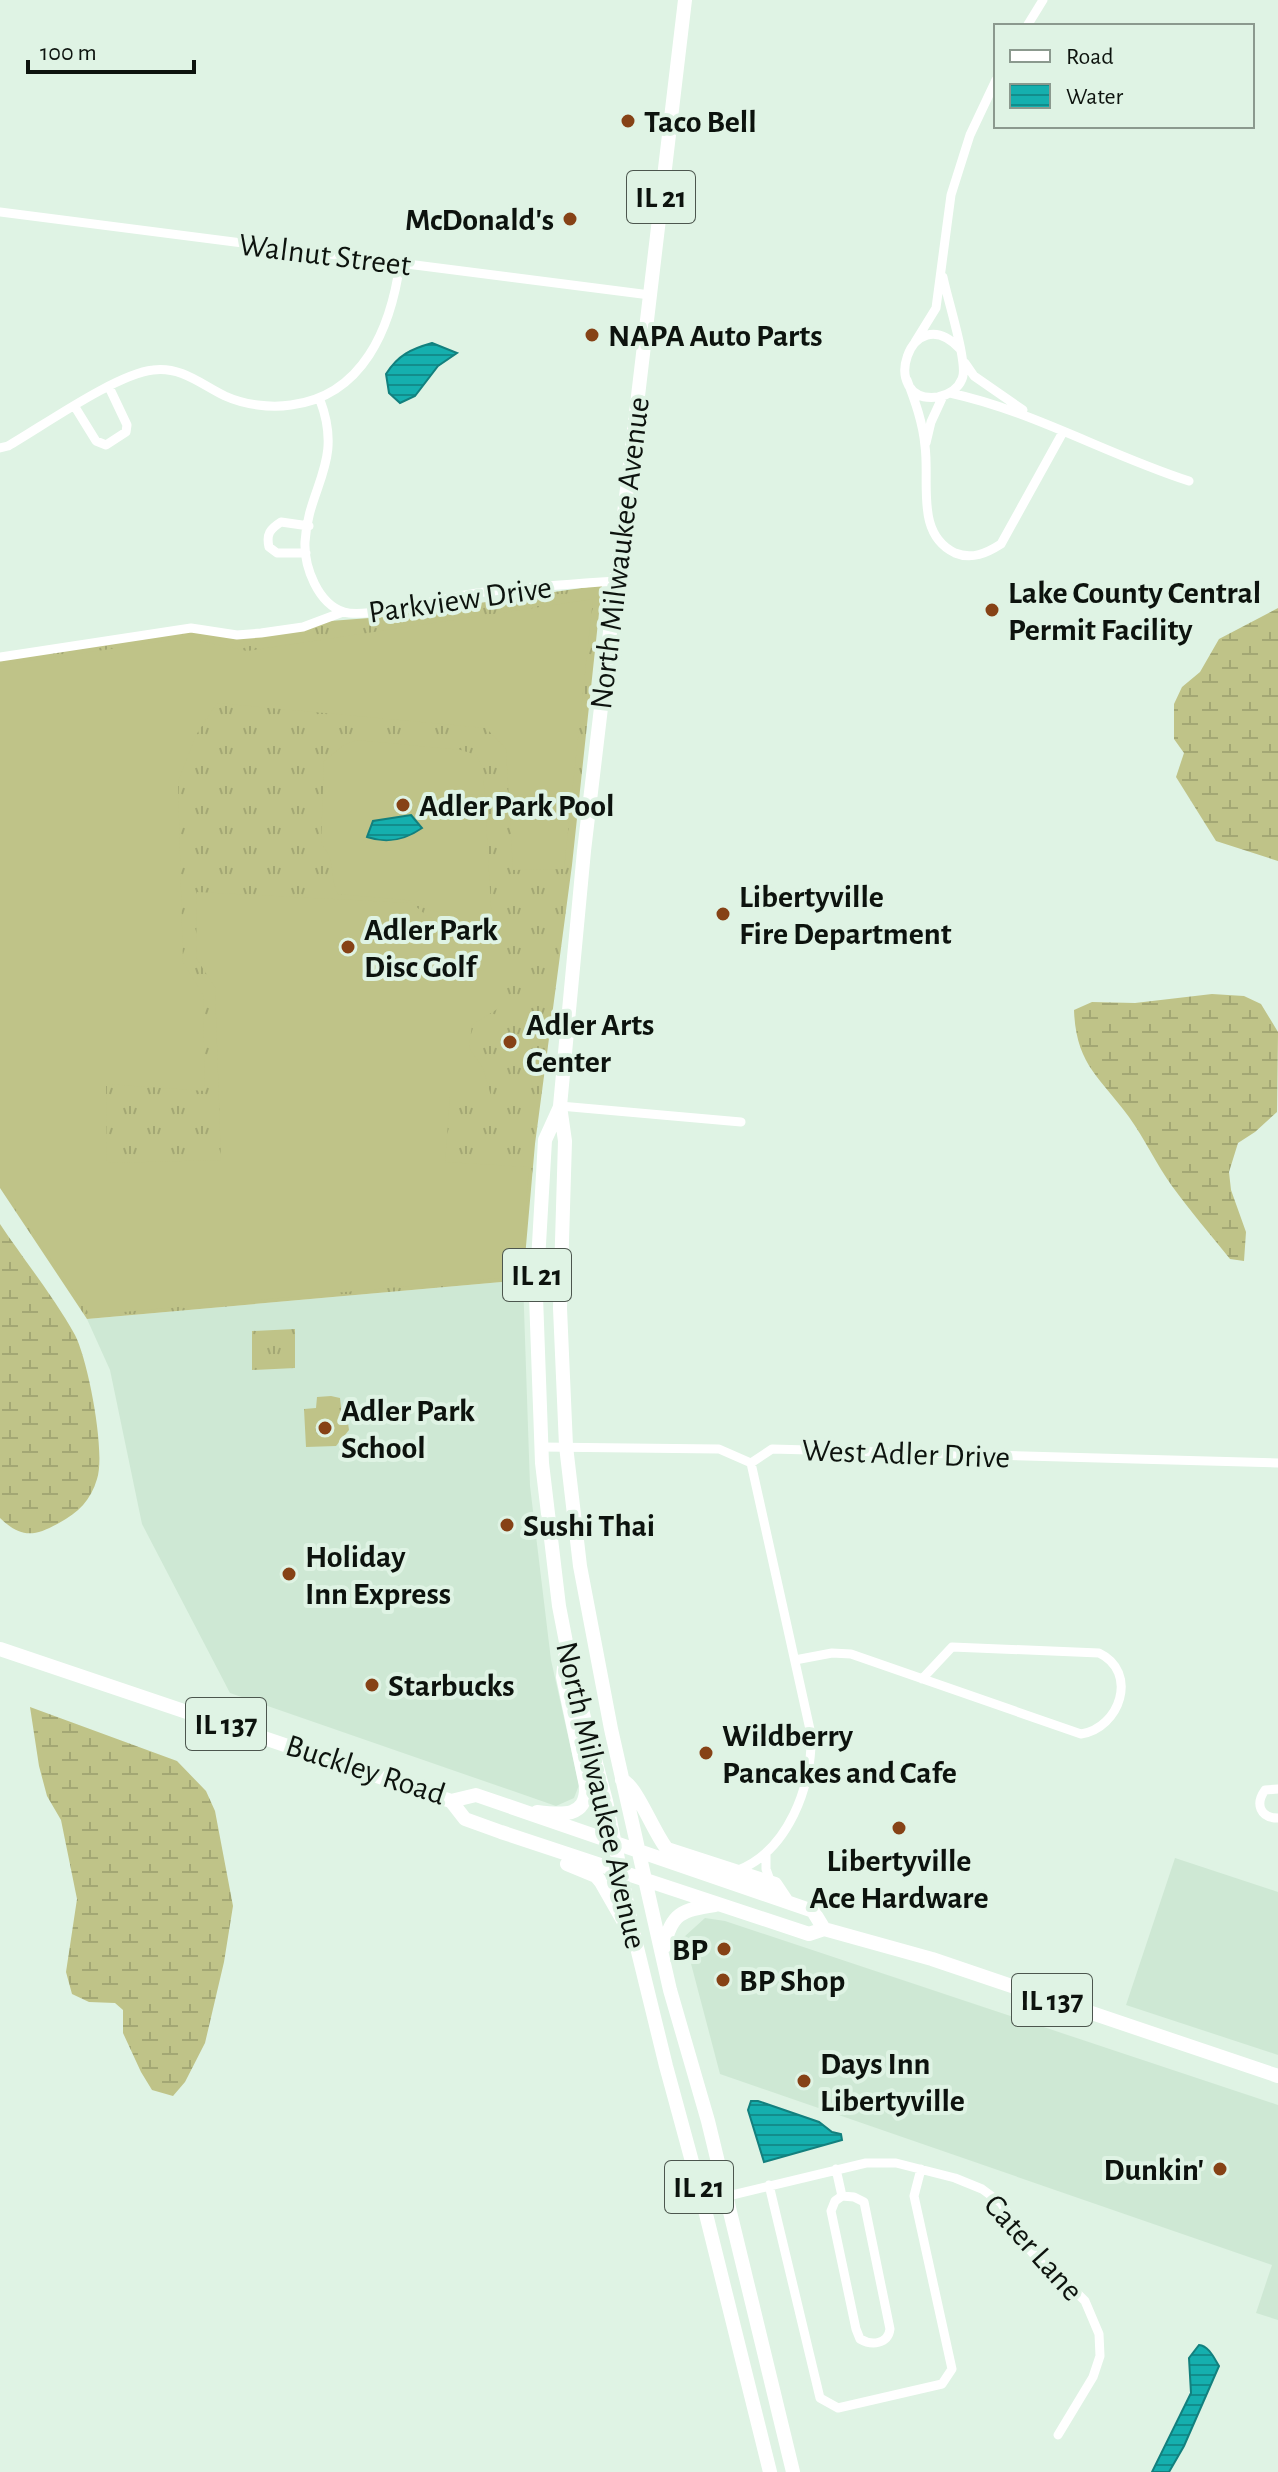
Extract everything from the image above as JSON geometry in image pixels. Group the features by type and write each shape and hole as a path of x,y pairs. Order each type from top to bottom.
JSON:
{"main road":[{"name":"North Milwaukee Avenue","path":"685,0 583,854 560,1106 565,1141 560,1308 566,1446 580,1566 622,1779 670,1990 708,2121 793,2472"},
{"name":"North Milwaukee Avenue","path":"560,1106 545,1140 537,1252 541,1447 550,1540 567,1649 637,1946 770,2472"},
{"name":"Buckley Road","path":"0,1649 451,1801 476,1795 640,1853"},
{"path":"517,1809 567,1813 581,1807 585,1798 586,1786 563,1677 567,1649"},
{"path":"622,1779 631,1784 657,1836 667,1849 775,1884 787,1902"},
{"name":"IL 137","path":"451,1801 465,1819 621,1872 809,1934 824,1929 932,1959 1278,2076"},
{"path":"501,1832 510,1845 596,1876 607,1888 637,1946"},
{"name":"IL 137","path":"640,1853 813,1911 824,1929"},
{"path":"663,1952 667,1931 676,1916 687,1909 720,1904"}],"street":[{"path":"1028,24 1043,0"},
{"path":"994,84 970,135 951,195 936,308 904,360 925,446 929,523 936,538 947,549 961,555 989,552 1001,544 1063,432"},
{"name":"Walnut Street","path":"0,212 650,295"},
{"path":"0,448 138,372 164,369 198,379 226,396 259,405 277,407 320,400 345,384 366,362 389,313 400,263"},
{"path":"942,270 965,363 974,376 1042,423"},
{"path":"915,342 934,335 944,337 960,349"},
{"path":"925,446 931,422 947,394 963,378 965,363"},
{"path":"907,380 921,394 931,397 947,394 988,401 1143,467 1189,481"},
{"path":"75,407 96,441 106,445 117,440 126,432 127,425 109,387"},
{"name":"Parkview Drive","path":"320,400 328,420 329,443 324,474 309,526 306,564 319,591 334,607 354,614 531,586 617,581"},
{"path":"306,553 277,553 269,547 267,537 271,528 281,522 309,526"},
{"path":"0,657 191,628 237,635 261,633 303,627 343,612"},
{"path":"560,1106 741,1122"},
{"path":"541,1447 719,1449 751,1463 811,1734 812,1753 789,1826 766,1854 750,1866 735,1871"},
{"name":"West Adler Drive","path":"751,1463 772,1449 1278,1463"},
{"path":"795,1660 832,1653 851,1654 922,1679 1081,1734 1094,1732 1107,1723 1114,1712 1121,1688 1120,1673 1113,1660 1099,1653 952,1647 922,1679"},
{"path":"1278,1789 1265,1790 1259,1804 1265,1815 1278,1818"},
{"path":"766,1854 766,1869 771,1883"},
{"name":"Cater Lane","path":"703,2202 866,2163 896,2163 955,2178 982,2189 1001,2203 1030,2250 1050,2273 1067,2283 1085,2301 1099,2334 1100,2356 1093,2377 1058,2435"},
{"path":"836,2169 842,2196"},
{"path":"769,2185 820,2398 838,2408 942,2384 952,2369 914,2196 921,2169"},
{"path":"842,2196 864,2202 890,2329 884,2341 868,2344 860,2339 856,2329 831,2211 835,2201 842,2196"}],"shaded area":[{"path":"523,1280 530,1486 551,1660 579,1785 574,1798 556,1806 230,1693 142,1524 110,1370 87,1319"},
{"path":"1175,1858 1278,1892 1278,2055 1126,2005"},
{"path":"705,1918 725,1921 1278,2105 1278,2320 1256,2313 1272,2265 720,2074 684,1937"}],"green space":[{"name":"Adler Park Disc Golf","path":"602,585 572,865 535,1144 523,1280 87,1319 0,1188 0,659 190,630 232,638 330,621 383,617"},
{"name":"Adler Park Disc Golf","path":"593,599 564,869 513,870 506,749 486,728 217,703 196,735 178,782 183,962 203,995 205,1091 106,1084 107,1163 221,1160 215,987 196,958 197,892 412,903 428,917 446,920 464,936 499,933 499,1008 472,1025 469,1048 483,1068 491,1096 450,1096 445,1162 529,1167 520,1276 90,1315 0,1187 0,665 186,638 247,651"},
{"path":"1278,608 1278,861 1216,841 1176,777 1184,753 1174,739 1174,704 1182,687 1200,672 1219,639"},
{"name":"Adler Park Pool","path":"357,740 461,750 476,755 483,769 492,924 463,928 452,915 429,910 416,901 338,894 329,857 321,844 324,761 344,745"},
{"path":"1212,994 1244,996 1261,1004 1278,1032 1277,1112 1238,1143 1229,1172 1231,1190 1246,1232 1244,1261 1230,1259 1172,1186 1135,1125 1091,1069 1079,1044 1076,1029 1074,1010 1092,1002 1135,1003"},
{"path":"0,1224 75,1335 85,1364 97,1429 99,1466 91,1493 72,1515 35,1533 21,1532 0,1518"},
{"path":"295,1329 295,1368 252,1370 252,1331"},
{"path":"317,1397 340,1398 342,1417 348,1423 349,1430 336,1446 306,1447 304,1409 316,1408"},
{"path":"30,1707 177,1761 206,1791 215,1811 233,1906 205,2043 185,2082 173,2096 152,2090 141,2072 123,2033 123,2010 115,2003 89,2002 72,1994 66,1972 77,1899 61,1820 47,1796 39,1766"}],"water":[{"path":"432,343 457,353 438,366 415,396 400,403 389,393 386,374 406,354"},
{"name":"Adler Park Pool","path":"411,815 422,828 396,840 367,837 373,821"},
{"path":"751,2101 819,2122 832,2132 841,2134 842,2140 764,2162 748,2110"},
{"path":"1199,2345 1208,2350 1219,2366 1184,2446 1169,2472 1152,2472 1191,2393 1189,2358"}],"place":[{"name":"Taco Bell","path":"628,121"},
{"name":"McDonald's","path":"570,219"},
{"name":"NAPA Auto Parts","path":"592,335"},
{"name":"Lake County Central Permit Facility","path":"992,610"},
{"name":"Adler Park Pool","path":"403,805"},
{"name":"Libertyville Fire Department","path":"723,914"},
{"name":"Adler Park Disc Golf","path":"348,947"},
{"name":"Adler Arts Center","path":"510,1042"},
{"name":"Adler Park School","path":"325,1428"},
{"name":"Sushi Thai","path":"507,1525"},
{"name":"Holiday Inn Express","path":"289,1574"},
{"name":"Starbucks","path":"372,1685"},
{"name":"Wildberry Pancakes and Cafe","path":"706,1753"},
{"name":"Libertyville Ace Hardware","path":"899,1828"},
{"name":"BP","path":"724,1949"},
{"name":"BP Shop","path":"723,1980"},
{"name":"Days Inn Libertyville","path":"804,2081"},
{"name":"Dunkin'","path":"1220,2169"}]}
